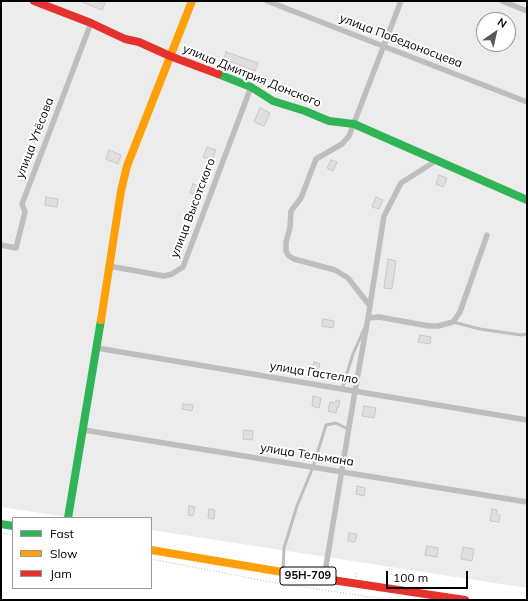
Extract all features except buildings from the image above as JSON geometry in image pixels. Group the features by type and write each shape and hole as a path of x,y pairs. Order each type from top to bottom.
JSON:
{"street":[{"name":"улица Дмитрия Донского","path":"34,1 125,39 139,42 170,56 251,87 273,101 305,111 329,121 354,124 527,200"},
{"path":"68,517 84,430 120,191 127,166 192,1"},
{"name":"улица Победоносцева","path":"267,1 527,102"},
{"path":"370,306 348,278 335,270 289,256 286,251 286,242 291,222 291,211 301,198 316,159 342,144 349,136 401,1"},
{"path":"502,1 527,11"},
{"name":"улица Утёсова","path":"1,245 16,248 25,212 22,204 91,24"},
{"name":"улица Высотского","path":"109,266 164,276 172,274 183,267 251,87"},
{"path":"324,578 384,216 401,183 437,160"},
{"path":"368,318 379,316 429,326 438,326 453,322 460,312 487,234"},
{"name":"улица Гастелло","path":"97,348 527,420"},
{"name":"улица Тельмана","path":"84,430 527,502"},
{"path":"1,524 12,526"},
{"name":"95Н-709","path":"152,550 465,600"}],"lane":[{"path":"342,389 353,354 368,318"},
{"path":"453,322 480,329 521,335 527,334"},
{"path":"283,572 284,548 297,506 313,467 326,425 336,423 349,429"}],"path":[{"path":"1,534 12,535"},
{"path":"152,559 276,583 391,600"}],"shaded area":[{"path":"1,1 527,1 527,588 152,530 152,517 66,517 1,507"}],"traffic: fast":[{"path":"218,74 251,87 273,101 305,111 329,121 354,124 527,200"},
{"path":"68,517 101,320"},
{"path":"1,524 12,526"}],"traffic: slow":[{"path":"101,320 121,191 127,166 192,1"},
{"path":"152,550 312,577"}],"traffic: jam":[{"path":"34,1 91,23 125,39 139,42 170,56 218,74"},
{"path":"312,577 465,600"}]}
